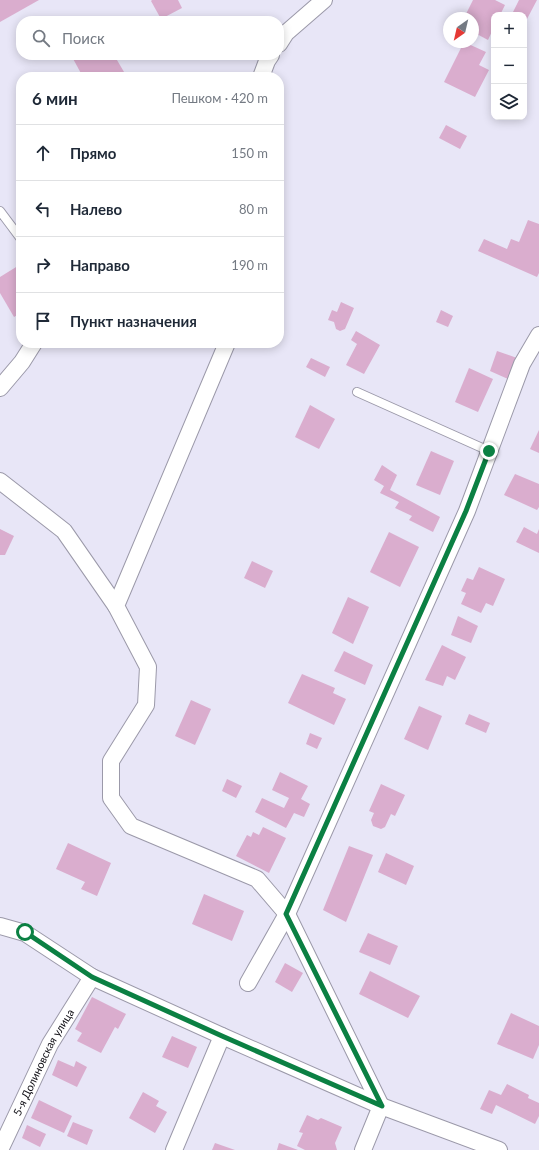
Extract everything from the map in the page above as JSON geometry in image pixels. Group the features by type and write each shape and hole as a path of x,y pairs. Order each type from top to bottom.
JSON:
{"street":[{"path":"284,36 324,0"},
{"path":"263,72 268,60"},
{"path":"248,983 286,914 466,511 522,364 539,335"},
{"path":"0,388 22,362 31,348"},
{"path":"116,606 226,348"},
{"path":"0,482 64,531 116,606 148,667 146,705 111,761 111,798 131,826 257,879 286,914 382,1106 363,1150"},
{"path":"0,926 25,932 92,977 222,1036 382,1106 499,1150"},
{"name":"5-я Долиновская улица","path":"0,1150 50,1044 92,977"},
{"path":"174,1150 222,1036"}],"lane":[{"path":"0,211 16,232"},
{"path":"357,392 489,451"}],"building":[{"path":"0,0 39,0 0,22"},
{"path":"178,0 182,8 167,16 159,16 151,1"},
{"path":"473,0 495,0 505,5 502,12 491,12 491,34 488,40 479,35 479,12 467,12"},
{"path":"519,0 537,0 527,19 527,12 513,12"},
{"path":"461,48 477,48 486,52 479,65 489,70 475,97 444,82"},
{"path":"74,60 117,60 124,72 80,72"},
{"path":"446,125 467,136 460,149 439,138"},
{"path":"528,220 539,224 539,273 537,277 478,251 484,239 507,249 511,239 519,242"},
{"path":"16,267 16,316 14,317 0,293 0,277"},
{"path":"341,302 354,308 345,329 340,331 336,329 334,322 328,320 332,310 337,312"},
{"path":"441,310 453,316 448,327 436,322"},
{"path":"356,331 380,345 364,374 346,365 357,344 351,340"},
{"path":"497,351 517,358 508,379 490,371"},
{"path":"311,358 330,367 325,377 306,367"},
{"path":"469,368 493,379 478,412 455,402"},
{"path":"310,405 335,419 319,449 295,437"},
{"path":"539,430 539,453 530,449"},
{"path":"431,451 454,461 440,495 416,485"},
{"path":"382,465 397,475 390,490 440,517 433,532 409,520 412,516 395,508 399,502 380,493 384,486 374,480"},
{"path":"515,474 539,484 539,507 537,510 504,495"},
{"path":"524,527 537,534 539,529 539,553 516,542"},
{"path":"0,529 14,536 5,555 0,555"},
{"path":"389,532 419,547 400,587 370,572"},
{"path":"252,561 273,571 265,588 244,578"},
{"path":"479,567 505,579 493,606 486,603 481,613 461,604 466,593 461,591 467,578 473,580"},
{"path":"348,597 369,607 353,644 332,633"},
{"path":"458,616 478,626 471,643 451,635"},
{"path":"442,645 466,657 455,680 447,676 443,686 425,680"},
{"path":"344,651 373,665 365,685 334,671"},
{"path":"302,674 335,688 333,693 346,699 334,725 288,703"},
{"path":"191,700 211,709 195,745 175,736"},
{"path":"419,706 442,716 428,750 404,739"},
{"path":"469,714 490,723 486,733 465,724"},
{"path":"310,733 322,738 317,749 306,744"},
{"path":"280,772 308,786 301,799 310,804 304,817 294,813 286,828 255,812 262,798 284,808 289,798 272,790"},
{"path":"227,779 242,786 236,798 222,791"},
{"path":"381,784 405,795 395,816 391,814 385,827 381,829 373,826 371,820 374,813 369,811"},
{"path":"263,827 286,838 269,873 236,856 247,835 251,837 253,832 259,835"},
{"path":"68,843 111,863 97,896 81,889 85,882 56,869"},
{"path":"349,846 373,855 346,922 323,910"},
{"path":"386,853 414,866 406,885 378,872"},
{"path":"204,894 244,911 232,941 192,924"},
{"path":"368,933 398,946 390,965 359,952"},
{"path":"285,963 303,973 292,992 275,982"},
{"path":"370,971 420,996 408,1018 359,994"},
{"path":"92,997 126,1014 118,1029 115,1027 101,1053 77,1041 82,1033 75,1029"},
{"path":"511,1013 539,1026 539,1045 533,1059 497,1044"},
{"path":"172,1036 197,1047 188,1068 162,1057"},
{"path":"58,1060 74,1067 76,1061 87,1067 77,1087 52,1075"},
{"path":"507,1084 529,1095 528,1098 539,1103 539,1116 535,1124 496,1105 492,1114 480,1109 489,1090 501,1095"},
{"path":"143,1092 159,1101 156,1106 167,1112 155,1133 129,1118"},
{"path":"39,1100 72,1116 64,1133 31,1118"},
{"path":"307,1115 318,1120 321,1118 342,1127 335,1143 337,1150 305,1150 297,1146 303,1133 299,1132"},
{"path":"73,1122 93,1130 87,1145 67,1136"},
{"path":"27,1125 46,1134 40,1147 22,1138"},
{"path":"215,1143 235,1150 212,1150"},
{"path":"279,1143 298,1150 277,1150"}],"route":[{"path":"25,932 92,977 382,1106 286,914 466,511 489,451"}]}
